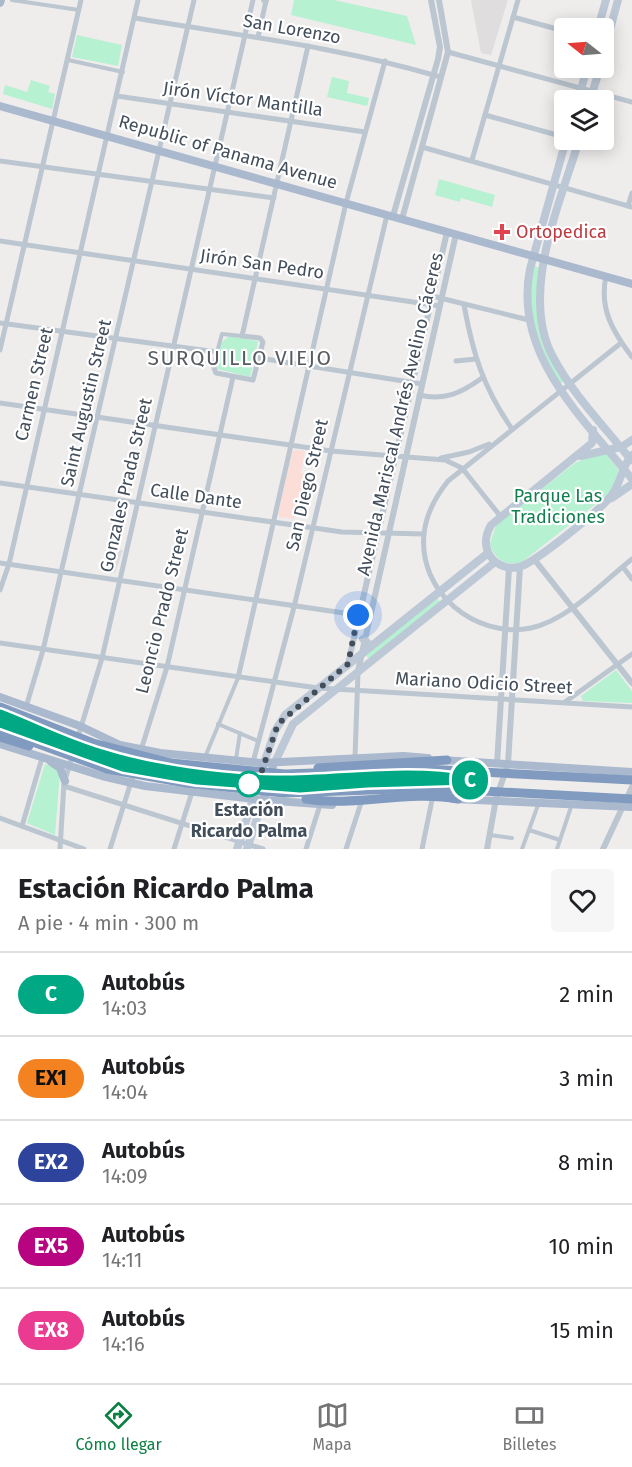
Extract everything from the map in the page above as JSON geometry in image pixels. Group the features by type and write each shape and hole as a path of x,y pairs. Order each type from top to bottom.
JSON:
{"highway":[{"path":"0,699 122,752"},
{"path":"0,707 122,752 171,763 285,774 425,769 632,780"},
{"path":"0,730 107,769 148,778 284,793 321,800 414,795 458,799"},
{"path":"0,737 23,745 52,749"},
{"path":"285,774 318,768 447,760"},
{"path":"284,793 440,788 629,804"}],"main road":[{"path":"601,18 606,0"},
{"path":"613,18 618,0"},
{"path":"581,89 584,78"},
{"name":"Republic of Panama Avenue","path":"0,106 632,284"},
{"path":"562,150 533,256 527,288 529,320 536,348 561,390 632,478"},
{"path":"576,150 544,259 538,294 540,317 551,355 570,383 631,458 617,488 606,502"},
{"path":"594,432 603,433 604,426"},
{"path":"594,432 592,442 574,459 501,517 488,531 488,553 495,562 508,568 520,567 534,559 632,484"},
{"path":"574,459 621,447 632,440"},
{"path":"238,845 278,724 318,688 488,553"},
{"path":"248,847 281,745 291,726 495,562"},
{"path":"363,639 371,646"},
{"path":"336,674 343,676 343,683"},
{"path":"0,699 140,751 264,765 355,757 403,756 507,766 632,772"},
{"path":"297,706 303,709 304,715"},
{"path":"271,742 275,746 281,745"},
{"path":"0,744 131,781 192,792 253,796 320,805 497,798 629,804"},
{"path":"44,758 59,767 64,783"}],"street":[{"path":"12,0 79,10"},
{"path":"0,350 3,323 25,245 81,0"},
{"name":"Carmen Street","path":"0,590 9,564 138,0"},
{"name":"Saint Augustin Street","path":"26,707 62,572 194,0"},
{"name":"Gonzales Prada Street","path":"70,762 102,658 226,113 254,0"},
{"path":"258,37 265,0"},
{"path":"394,217 440,47 431,0"},
{"path":"394,217 422,147 448,52 439,0"},
{"path":"472,160 518,0"},
{"name":"San Lorenzo","path":"135,18 308,46 385,61 442,77"},
{"path":"513,18 554,28"},
{"path":"436,25 444,23"},
{"path":"242,336 293,121 308,46"},
{"path":"448,52 581,89"},
{"path":"68,60 123,72"},
{"path":"205,758 238,678 346,203 385,61"},
{"name":"Jirón Víctor Mantilla","path":"117,96 365,132"},
{"path":"614,99 632,102"},
{"path":"485,115 554,135"},
{"path":"422,147 630,207 632,192"},
{"path":"0,161 97,176 274,198"},
{"name":"San Diego Street","path":"253,762 272,683 294,607 367,294 394,217"},
{"name":"Avenida Mariscal Andrés Avelino Cáceres","path":"348,664 430,304 451,233"},
{"name":"Avenida Mariscal Andrés Avelino Cáceres","path":"358,671 363,639 440,306 451,233"},
{"name":"Jirón San Pedro","path":"0,241 440,306"},
{"path":"606,276 604,305 612,328 632,357"},
{"path":"432,296 529,320"},
{"path":"467,305 465,312 482,378 492,399 512,429"},
{"path":"3,323 217,352"},
{"path":"222,334 242,336 262,340 253,380 215,372 222,334"},
{"path":"621,343 462,468 435,500 424,534 429,569 448,601 472,620 505,629 546,623 572,607 632,559"},
{"path":"259,358 422,384"},
{"path":"456,361 476,359"},
{"name":"Leoncio Prado Street","path":"110,849 167,667 233,377"},
{"path":"419,395 440,398 452,396 482,378"},
{"path":"0,403 331,451 436,459 462,468 501,517"},
{"path":"436,459 469,452 496,441"},
{"name":"Calle Dante","path":"0,483 312,528 377,535 424,534"},
{"path":"534,559 632,682"},
{"path":"0,563 358,615"},
{"path":"370,566 380,566"},
{"path":"488,849 489,834 509,750 520,567"},
{"path":"623,567 632,579"},
{"path":"497,764 508,568"},
{"name":"Mariano Odicio Street","path":"0,643 272,683 335,690 632,707"},
{"path":"565,702 632,654"},
{"path":"355,757 358,671"},
{"path":"578,693 576,699 578,703"},
{"path":"218,724 258,741"},
{"path":"236,761 240,733"},
{"path":"498,749 503,752 509,750"},
{"path":"21,826 44,758"},
{"path":"60,849 64,783 70,762"},
{"path":"64,783 182,823 238,845 263,849"},
{"path":"603,849 629,804 632,787"},
{"path":"174,849 192,792"},
{"path":"422,849 432,800"},
{"path":"522,849 540,801"},
{"path":"346,849 361,802"},
{"path":"557,849 573,803"},
{"path":"306,849 320,805"},
{"path":"0,818 84,849"},
{"path":"529,830 560,840"},
{"path":"489,834 512,838"}],"shaded area":[{"path":"471,0 508,0 491,55 481,53"},
{"path":"305,451 301,473 309,474 305,497 299,496 294,519 280,517 278,514 292,452"},
{"path":"106,548 123,550 115,573 101,571"}],"green space":[{"path":"294,0 334,0 407,16 416,45 291,15"},
{"path":"77,35 122,45 118,66 72,57"},
{"path":"332,77 349,81 347,93 369,98 367,106 327,97"},
{"path":"31,80 50,86 48,92 55,94 52,109 3,94 5,85 27,92"},
{"path":"439,179 495,195 492,207 461,198 460,202 435,195"},
{"path":"533,266 540,268 537,311 565,380 559,385 553,376 530,316"},
{"path":"229,336 258,341 250,377 217,369 221,343"},
{"name":"Parque Las Tradiciones","path":"606,454 619,470 606,496 522,562 506,562 494,554 490,544 496,525 575,463"},
{"path":"437,598 441,603 369,659 366,655"},
{"path":"616,670 632,691 632,703 583,701 581,696"},
{"path":"45,764 60,773 55,835 27,823"}],"bus line":[{"name":"C","path":"0,714 100,754 161,768 286,780 401,773 436,774 470,780 367,783 300,788 197,780 97,760 0,723"}],"place":[{"name":"Ortopedica","path":"502,232"},
{"name":"Estación Ricardo Palma","path":"249,784"}],"district":[{"name":"SURQUILLO VIEJO","path":"240,358"}],"route":[{"path":"249,784 258,782 275,731 285,715 348,664 358,615"}]}
